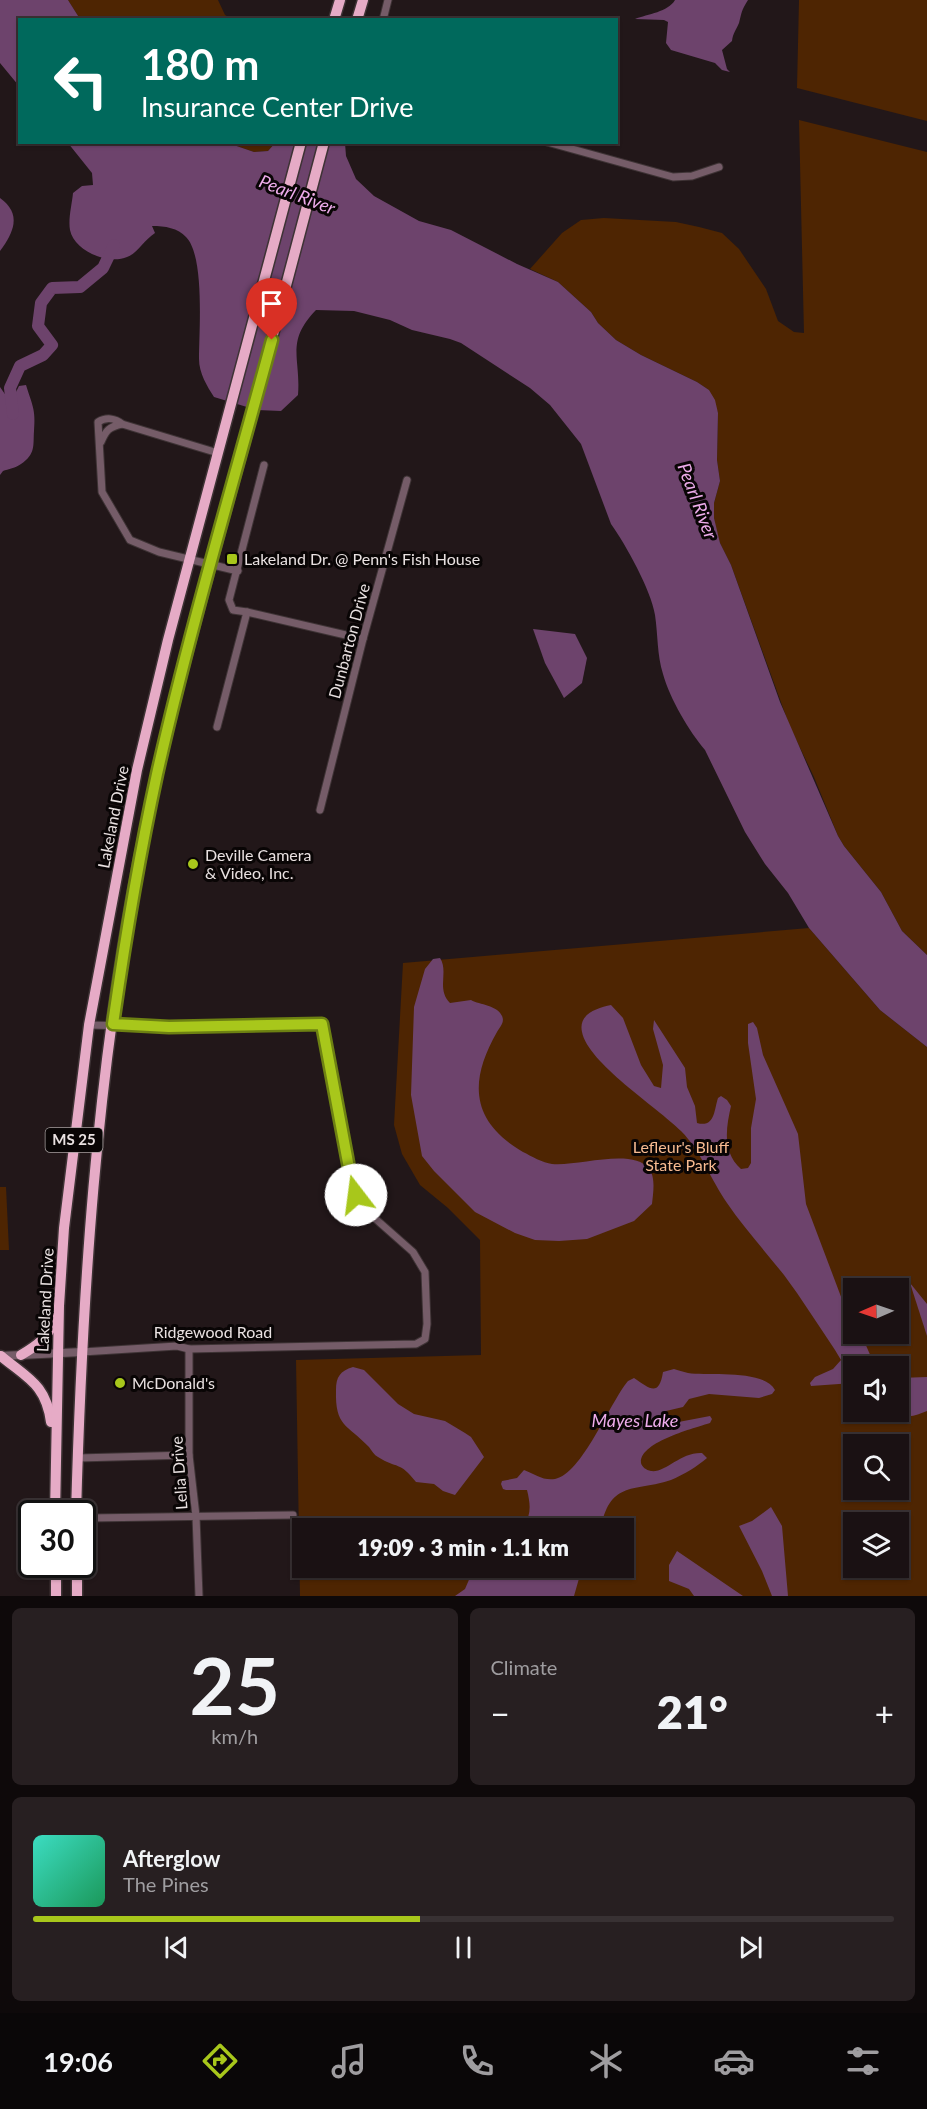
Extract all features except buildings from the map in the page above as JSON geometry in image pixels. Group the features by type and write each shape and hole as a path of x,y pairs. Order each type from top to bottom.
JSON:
{"highway":[{"path":"335,18 340,0"},
{"path":"358,18 363,0"},
{"name":"Lakeland Drive","path":"55,1500 59,1306 69,1174 89,1025 137,770 168,640 300,144"},
{"name":"Lakeland Drive","path":"76,1500 82,1352 90,1229 113,1024 127,926 158,773 188,649 323,144"},
{"path":"21,1355 41,1343 46,1337 51,1330 59,1306"},
{"path":"0,1356 32,1379 45,1396 55,1454"},
{"path":"56,1578 56,1596"},
{"path":"77,1578 77,1596"}],"street":[{"path":"383,18 388,0"},
{"path":"554,144 673,177 692,177 719,167"},
{"path":"218,453 122,424 118,420 107,418 98,422 102,492 130,540 159,552 238,571"},
{"path":"100,445 106,430 111,426 122,424"},
{"path":"264,465 229,600 233,610 363,639"},
{"name":"Dunbarton Drive","path":"320,810 363,639 407,480"},
{"path":"217,727 248,612"},
{"path":"89,1025 113,1024"},
{"name":"Ridgewood Road","path":"0,1356 57,1354 131,1347 177,1346 189,1349 416,1344 425,1339 427,1319 425,1272 413,1252 370,1214 356,1195 322,1024 169,1027 113,1024"},
{"name":"Lelia Drive","path":"189,1349 189,1455 196,1516 199,1596"},
{"path":"78,1458 189,1455"},
{"path":"96,1518 293,1515"}],"green space":[{"path":"68,0 218,0 225,15 230,18 79,18"},
{"path":"799,0 927,0 927,121 797,88"},
{"path":"799,120 927,152 927,955 902,931 881,892 844,846 790,727 716,530 714,503 720,481 717,460 718,413 709,390 616,340 598,323 591,312 558,282 530,269 562,233 581,220 604,218 676,222 699,227 722,233 739,249 766,289 778,321 794,332 804,333"},
{"path":"231,144 274,144 268,151 254,152"},
{"name":"Lefleur's Bluff State Park","path":"809,928 880,1010 927,1047 927,1596 300,1596 300,1578 634,1578 634,1518 299,1518 296,1360 481,1355 480,1240 448,1208 420,1185 402,1154 394,1125 403,963"},
{"path":"0,1187 6,1187 9,1250 0,1250"}],"water":[{"path":"0,0 68,0 79,18 18,18 18,85 0,63"},
{"path":"675,0 748,0 732,41 722,50 730,72 722,70 715,63 671,50 666,43 668,22 635,19 663,10"},
{"name":"Pearl River","path":"69,144 231,144 254,152 268,151 274,144 345,144 346,156 356,179 374,196 419,221 451,230 558,282 591,312 598,323 616,340 709,390 715,400 718,413 717,460 720,481 714,503 714,518 720,543 731,565 780,702 838,836 881,892 902,931 927,955 927,1047 880,1010 809,928 788,893 765,864 745,832 705,750 670,694 661,667 655,615 649,593 611,524 581,444 550,405 530,388 461,343 354,311 316,310 306,321 297,341 298,395 281,411 257,410 214,397 199,364 200,295 196,260 192,247 179,231 152,226 155,233 127,257 102,258 85,250 73,238 70,230 70,216 73,193 82,186 93,185 92,173"},
{"path":"0,198 11,210 14,223 0,251"},
{"path":"26,385 34,412 33,449 26,460 3,471 0,475 0,387 9,400 13,398 19,386"},
{"path":"533,629 575,634 587,658 582,683 564,698 545,663"},
{"path":"440,958 444,992 450,1003 471,1000 500,1012 503,1018 488,1050 479,1083 484,1113 493,1127 523,1152 548,1163 630,1159 641,1163 649,1169 653,1176 652,1204 634,1221 587,1239 535,1240 515,1233 475,1212 422,1156 411,1095 414,1007 425,969 433,959"},
{"path":"611,1005 623,1018 641,1065 654,1086 661,1088 663,1065 653,1029 654,1020 685,1068 687,1087 695,1106 697,1123 707,1123 713,1117 718,1098 721,1096 727,1100 731,1106 727,1131 728,1147 741,1169 748,1168 751,1163 751,1128 756,1099 748,1043 748,1024 753,1022 757,1028 763,1055 798,1134 806,1204 843,1302 843,1344 865,1344 871,1356 843,1356 843,1384 811,1386 810,1383 815,1377 833,1369 841,1360 835,1350 784,1275 727,1203 688,1139 610,1071 587,1044 582,1032 583,1021 586,1016"},
{"path":"910,1283 927,1304 927,1336"},
{"path":"353,1367 364,1370 398,1404 414,1414 445,1421 471,1437 484,1457 455,1495 443,1491 434,1484 416,1482 402,1468 375,1455 344,1424 336,1402 337,1381 345,1370"},
{"name":"Mayes Lake","path":"674,1369 688,1373 748,1376 769,1383 775,1390 772,1394 759,1398 709,1394 689,1399 683,1407 666,1411 663,1416 664,1421 668,1424 710,1416 712,1419 710,1423 658,1442 643,1455 641,1463 643,1467 649,1471 657,1471 694,1454 702,1453 707,1458 671,1480 626,1490 611,1502 604,1518 528,1518 530,1510 527,1490 503,1489 502,1481 517,1478 524,1470 547,1479 555,1479 565,1474 585,1452 628,1381 634,1378 649,1388 656,1388 663,1372"},
{"path":"927,1377 927,1411 909,1416 909,1378"},
{"path":"771,1507 782,1526 788,1596 772,1596 739,1526 752,1521"},
{"path":"677,1551 743,1596 694,1596 689,1589 669,1581 669,1565"},
{"path":"470,1578 579,1578 574,1596 455,1596 465,1589"}],"waterway":[{"path":"13,414 10,388 20,366 43,355 52,345 38,326 41,303 52,288 80,287 103,268 114,245"}],"place":[{"name":"Lakeland Dr. @ Penn's Fish House","path":"232,559"},
{"name":"Deville Camera & Video, Inc.","path":"193,864"},
{"name":"McDonald's","path":"120,1383"}],"route":[{"path":"272,340 188,649 158,773 138,864 113,1024 169,1027 322,1024 356,1195"}]}
